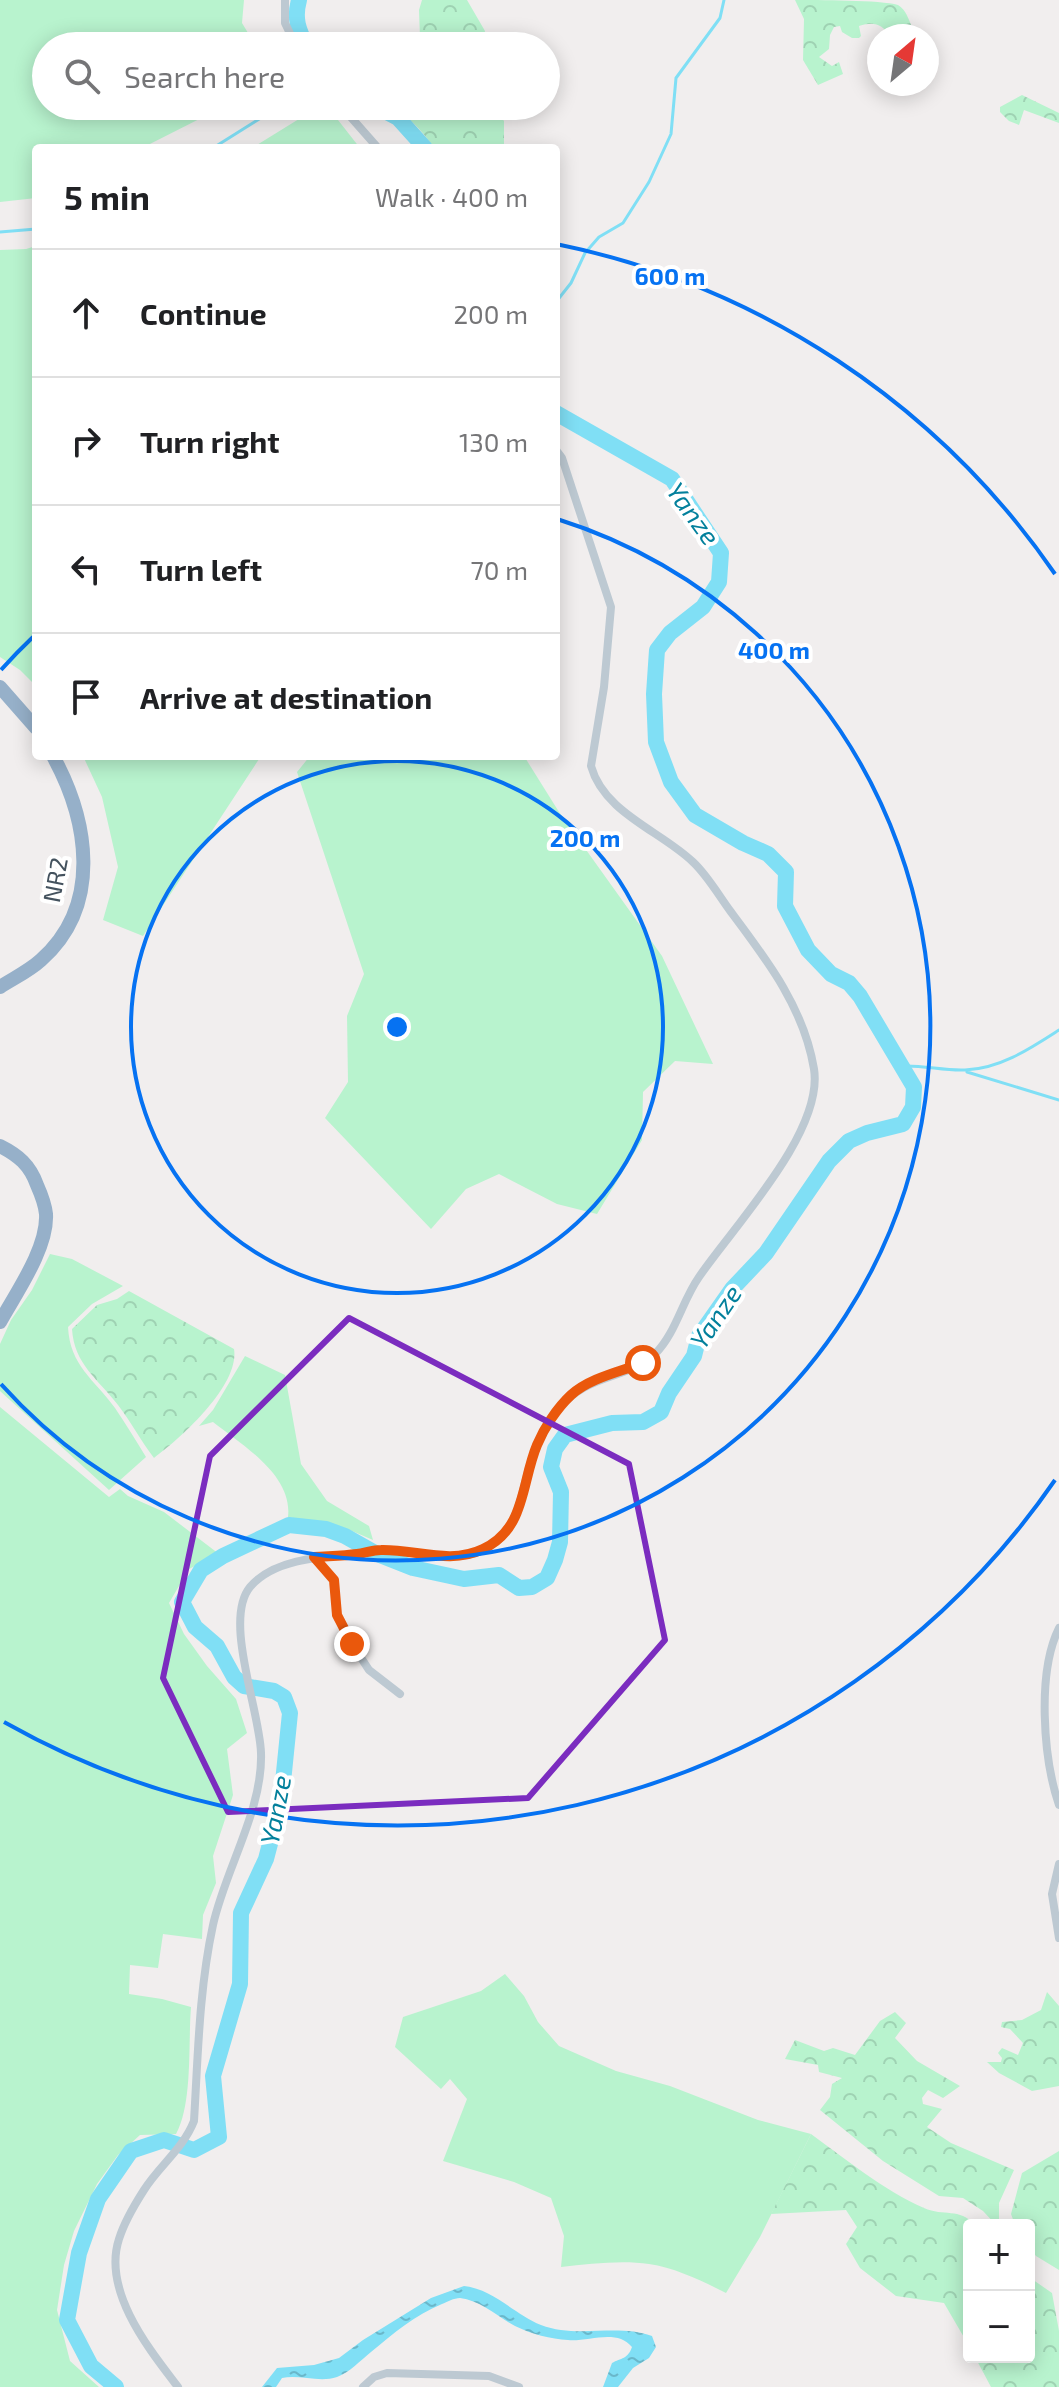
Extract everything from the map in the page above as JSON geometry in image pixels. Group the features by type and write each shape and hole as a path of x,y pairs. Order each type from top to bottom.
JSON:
{"highway":[{"path":"0,687 32,723"},
{"name":"NR2","path":"0,987 43,959 64,930 78,900 85,872 84,842 75,807 55,760"},
{"path":"0,1146 15,1153 27,1164 44,1202 46,1216 40,1245 0,1322"}],"street":[{"path":"285,0 285,23 289,32"},
{"path":"353,120 374,144"},
{"path":"178,2387 140,2337 125,2305 116,2255 119,2239 144,2190 189,2133 194,2121 199,2006 214,1922 255,1797 261,1763 239,1616 247,1590 274,1571 305,1558 380,1549 443,1557 485,1549 505,1534 517,1517 537,1444 556,1413 572,1394 583,1387 643,1363 660,1347 701,1273 771,1182 811,1101 815,1074 806,1034 781,981 696,864 619,807 594,778 592,751 604,687 611,607 560,455"},
{"path":"314,1557 334,1580 337,1615 360,1657 369,1670 400,1694"},
{"path":"1059,1628 1050,1647 1044,1723 1049,1764 1059,1805"},
{"path":"1059,1864 1052,1894 1059,1938"},
{"path":"363,2387 374,2377 387,2373 489,2376 519,2387"}],"highlighted area":[{"path":"349,1318 629,1464 665,1640 528,1798 228,1812 163,1678 210,1456"}],"green space":[{"path":"0,0 244,0 242,23 247,32 32,32 32,120 197,120 150,144 32,144 32,198 0,202"},
{"path":"422,0 467,0 485,32 420,32"},
{"path":"795,0 890,3 898,5 905,12 911,24 859,26 859,38 842,32 840,26 834,27 829,49 819,57 832,66 839,62 843,74 818,85 803,60 804,19"},
{"path":"1022,95 1059,113 1059,123 1024,110 1019,125 1009,121 1000,112 1000,107"},
{"path":"297,120 338,120 357,144 258,144"},
{"path":"410,120 503,120 504,144 431,144"},
{"path":"32,247 32,682 0,657 0,250"},
{"path":"85,760 258,760 143,936 103,920 118,867 102,797"},
{"path":"307,760 526,760 559,812 662,956 713,1064 675,1061 643,1092 642,1140 597,1214 557,1204 499,1174 466,1189 431,1229 325,1118 348,1082 347,1016 364,974 297,772"},
{"path":"50,1254 72,1259 123,1286 92,1304 68,1327 78,1362 115,1408 146,1457 109,1490 0,1391 0,1344"},
{"path":"129,1291 234,1349 228,1378 218,1394 179,1438 154,1458 118,1405 82,1362 72,1329 97,1305 117,1299"},
{"path":"245,1356 285,1375 301,1464 327,1501 369,1526 373,1540 345,1528 288,1517 282,1488 263,1462 213,1422 199,1426 213,1410"},
{"path":"0,1407 109,1497 120,1489 128,1496 164,1512 219,1554 189,1569 169,1603 184,1634 236,1699 247,1733 227,1749 233,1795 213,1856 216,1883 203,1915 202,1939 163,1934 158,1968 130,1965 129,1994 191,2007 189,2072 185,2106 176,2134 140,2135 118,2155 97,2184 74,2231 64,2265 57,2310 70,2361 99,2387 0,2387"},
{"path":"505,1974 524,1996 538,2022 559,2046 616,2071 670,2086 758,2120 811,2134 760,2237 726,2293 679,2272 649,2264 616,2262 561,2267 564,2236 551,2198 514,2182 443,2161 467,2099 450,2079 441,2089 395,2047 403,2017 481,1991"},
{"path":"1047,1992 1059,2006 1059,2086 1032,2091 999,2073 987,2062 1001,2062 998,2053 1002,2048 1018,2055 1023,2043 1010,2029 1001,2027 1002,2022 1022,2020 1041,2010"},
{"path":"895,2012 906,2023 895,2038 917,2061 960,2086 943,2098 928,2090 922,2098 923,2104 942,2109 927,2127 951,2143 1014,2170 999,2203 999,2219 990,2219 963,2198 939,2196 883,2161 820,2110 830,2097 832,2084 842,2078 819,2072 818,2065 785,2059 795,2040 824,2051 833,2048 855,2055 880,2021"},
{"path":"811,2134 909,2201 931,2211 957,2214 969,2219 963,2219 963,2336 944,2303 896,2296 860,2268 846,2244 857,2227 846,2210 771,2214"},
{"path":"1059,2151 1059,2270 1035,2255 1035,2219 1013,2219 1011,2214 1022,2173"},
{"path":"1035,2281 1052,2293 1059,2331 1059,2387 991,2387 978,2363 1035,2363"}],"water":[{"path":"464,2286 494,2297 541,2325 568,2331 638,2332 652,2336 656,2347 649,2358 633,2368 618,2387 603,2387 612,2363 624,2358 632,2347 626,2341 610,2337 568,2340 541,2336 515,2326 475,2302 458,2298 414,2319 341,2375 330,2379 282,2378 276,2387 262,2387 277,2368 314,2365 339,2358 431,2298"}],"waterway":[{"name":"Yanze","path":"299,0 297,13 300,32"},
{"path":"560,297 571,283 585,253 599,237 623,223 649,182 671,134 676,78 720,18 724,0"},
{"path":"219,144 258,120"},
{"name":"Yanze","path":"400,120 421,144"},
{"path":"0,232 32,229"},
{"name":"Yanze","path":"116,2387 91,2366 67,2320 79,2253 98,2199 131,2151 164,2140 194,2150 219,2137 213,2076 240,1984 241,1913 266,1859 281,1802 290,1713 284,1697 274,1691 244,1686 234,1677 217,1646 195,1627 182,1602 201,1570 223,1556 289,1525 326,1529 413,1568 464,1579 499,1575 519,1588 532,1587 547,1578 560,1542 561,1492 551,1467 555,1449 565,1435 612,1423 643,1422 661,1412 669,1393 694,1356 699,1336 732,1289 766,1253 829,1161 849,1141 903,1124 913,1107 914,1087 860,996 849,983 831,974 808,950 785,906 786,872 768,854 695,815 671,782 656,742 654,694 657,650 670,633 703,607 719,582 721,553 672,479 560,415"},
{"path":"904,1070 907,1066 958,1070 991,1066 1059,1030"},
{"path":"967,1072 1059,1100"}],"route":[{"path":"352,1644 337,1615 334,1580 314,1557 380,1549 443,1557 485,1549 505,1534 517,1517 537,1444 572,1394 594,1381 643,1363"}]}
